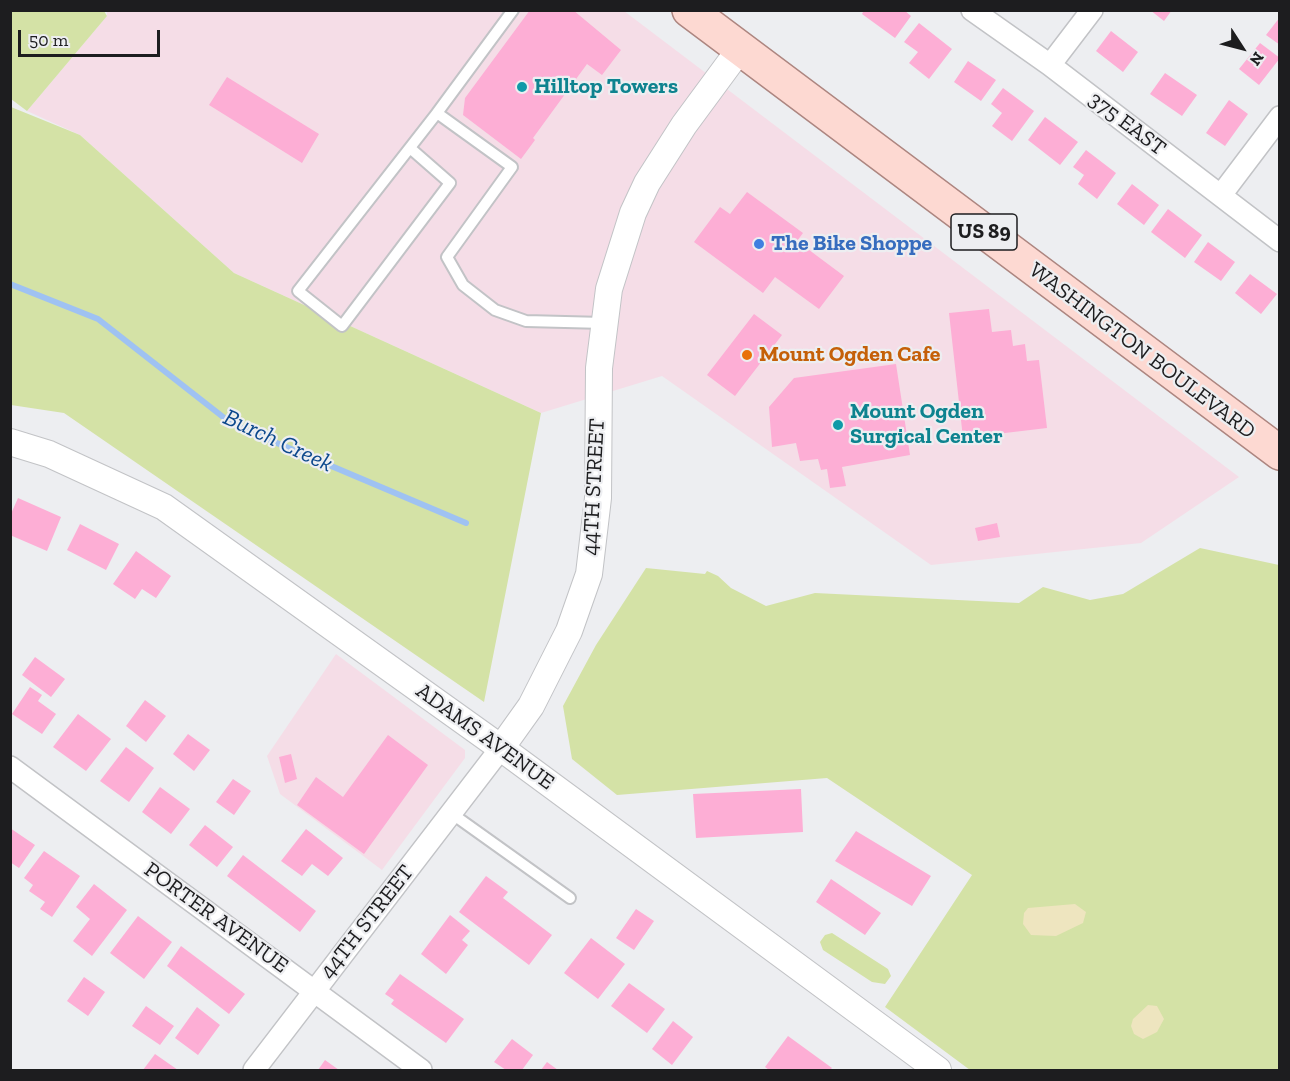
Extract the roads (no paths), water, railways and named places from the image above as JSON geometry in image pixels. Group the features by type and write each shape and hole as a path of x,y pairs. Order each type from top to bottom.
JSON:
{"main road":[{"name":"WASHINGTON BOULEVARD","path":"689,10 1280,453"}],"street":[{"name":"375 EAST","path":"972,10 1050,65 1280,241"},
{"path":"1050,65 1092,10"},
{"name":"44TH STREET","path":"254,1071 501,748 531,705 569,631 589,574 598,498 599,368 609,289 633,213 647,183 684,125 740,49"},
{"path":"1221,195 1280,117"},
{"name":"ADAMS AVENUE","path":"10,442 49,454 164,507 501,748 938,1071"},
{"name":"PORTER AVENUE","path":"10,767 315,990 421,1071"}],"lane":[{"path":"410,148 450,183 342,326 298,291 410,148 513,10"},
{"path":"436,113 512,166 447,257 463,285 495,310 526,321 605,323"},
{"path":"451,813 570,898"}],"waterway":[{"name":"Burch Creek","path":"10,284 98,319 232,424 466,523"}],"place":[{"name":"Hilltop Towers","path":"522,87"},
{"name":"The Bike Shoppe","path":"759,244"},
{"name":"Mount Ogden Cafe","path":"747,355"},
{"name":"Mount Ogden Surgical Center","path":"838,425"}]}
